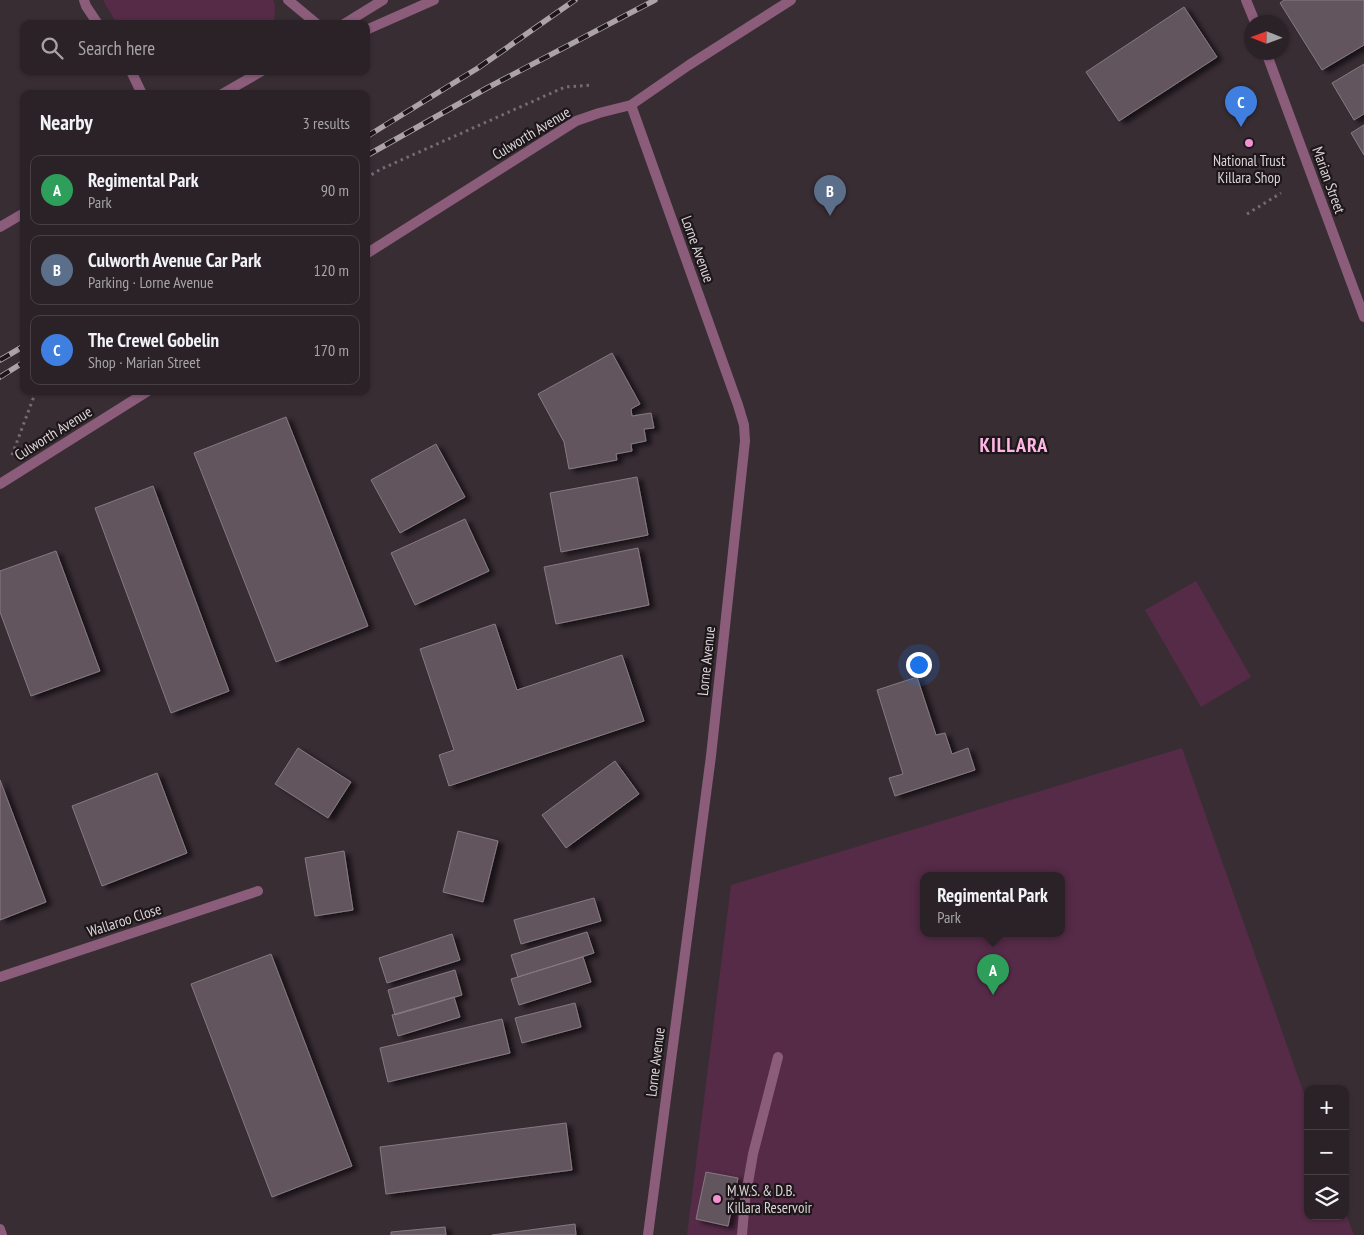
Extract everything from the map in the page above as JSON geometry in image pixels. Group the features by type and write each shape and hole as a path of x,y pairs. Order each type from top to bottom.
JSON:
{"street":[{"path":"84,0 96,20"},
{"path":"288,0 312,20"},
{"path":"350,20 383,0"},
{"path":"370,28 434,0"},
{"name":"Culworth Avenue","path":"370,251 576,121 631,105 689,65 791,0"},
{"path":"1246,0 1252,15"},
{"name":"Marian Street","path":"1269,60 1364,317"},
{"path":"133,75 140,90"},
{"path":"229,90 255,75"},
{"name":"Lorne Avenue","path":"631,105 738,405 744,425 745,441 711,756 648,1235"},
{"path":"0,227 20,215"},
{"name":"Culworth Avenue","path":"0,484 142,395"},
{"name":"Wallaroo Close","path":"0,977 258,891"},
{"path":"742,1235 753,1154 778,1057"},
{"path":"0,1229 2,1235"}],"path":[{"path":"370,176 565,87 593,85"},
{"path":"1247,214 1281,193"},
{"path":"0,484 34,395"}],"shaded area":[{"path":"103,0 273,0 275,5 274,20 115,20"},
{"path":"1196,581 1251,677 1201,707 1145,610"},
{"path":"1182,748 1304,1094 1304,1220 1348,1220 1354,1235 687,1235 731,885"}],"building":[{"path":"1284,0 1364,0 1364,45 1322,70 1280,3"},
{"path":"1184,7 1217,57 1119,121 1086,72"},
{"path":"1364,64 1364,114 1354,120 1332,83"},
{"path":"1364,125 1364,155 1351,133"},
{"path":"612,353 640,404 631,409 632,416 651,413 654,428 644,429 646,441 631,444 632,451 616,454 617,460 569,469 564,442 538,394"},
{"path":"286,417 368,626 276,662 194,453"},
{"path":"436,444 465,497 400,533 371,480"},
{"path":"637,477 648,535 561,552 550,493"},
{"path":"153,486 229,691 171,713 95,508"},
{"path":"465,519 489,571 415,605 391,553"},
{"path":"638,548 649,605 556,624 544,567"},
{"path":"56,551 100,671 31,696 0,612 0,571"},
{"path":"495,624 517,690 622,655 644,721 449,786 439,755 454,750 420,649"},
{"path":"917,677 936,735 945,733 952,754 968,748 975,770 895,796 889,778 903,774 877,690"},
{"path":"298,748 351,782 328,818 275,784"},
{"path":"615,761 639,794 566,848 542,815"},
{"path":"157,773 187,853 102,886 72,806"},
{"path":"0,780 46,902 0,920"},
{"path":"458,831 498,841 483,902 443,892"},
{"path":"344,851 353,910 315,916 305,858"},
{"path":"594,898 601,921 521,944 514,920"},
{"path":"587,932 594,953 518,977 511,955"},
{"path":"452,934 460,960 387,983 379,958"},
{"path":"271,954 352,1166 272,1197 191,984"},
{"path":"583,957 591,982 519,1005 511,979"},
{"path":"455,970 462,995 395,1015 388,990"},
{"path":"454,997 460,1017 398,1036 392,1015"},
{"path":"575,1003 581,1027 522,1043 515,1018"},
{"path":"502,1019 510,1053 388,1082 380,1048"},
{"path":"566,1123 572,1170 386,1194 380,1147"},
{"name":"M.W.S. & D.B. Killara Reservoir","path":"706,1172 738,1178 728,1226 696,1219"},
{"path":"575,1224 576,1235 492,1235"},
{"path":"445,1227 446,1235 391,1235 391,1232"}],"railway":[{"path":"370,135 478,68 575,0"},
{"path":"370,154 487,88 655,0"},
{"path":"0,360 20,348"},
{"path":"0,377 20,364"}],"place":[{"name":"The Crewel Gobelin","path":"1241,127"},
{"name":"National Trust Killara Shop","path":"1249,143"},
{"name":"Culworth Avenue Car Park","path":"830,216"},
{"name":"Regimental Park","path":"993,995"},
{"name":"M.W.S. & D.B. Killara Reservoir","path":"717,1199"}],"district":[{"name":"KILLARA","path":"1014,445"}]}
